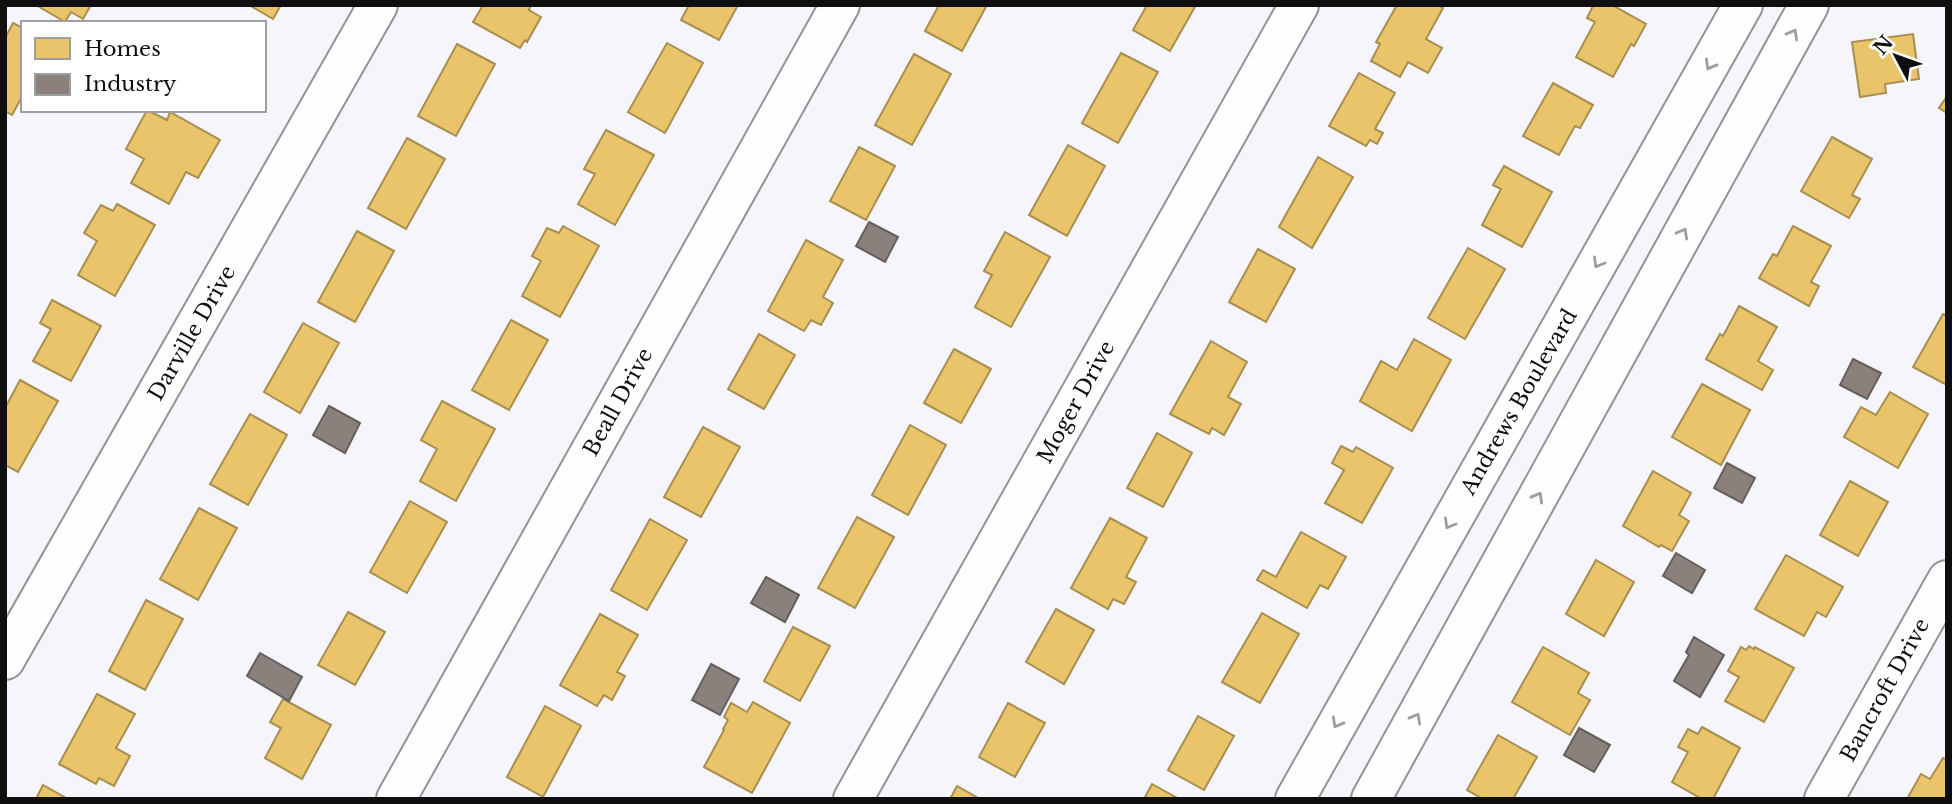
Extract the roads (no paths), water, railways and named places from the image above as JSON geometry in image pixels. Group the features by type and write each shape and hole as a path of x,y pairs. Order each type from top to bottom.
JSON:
{"street":[{"name":"Darville Drive","path":"5,660 378,5"},
{"name":"Beall Drive","path":"396,799 840,5"},
{"name":"Moger Drive","path":"853,799 1298,5"},
{"name":"Andrews Boulevard","path":"1295,799 1743,5"},
{"path":"1371,799 1809,5"},
{"name":"Bancroft Drive","path":"1824,799 1947,580"}]}
